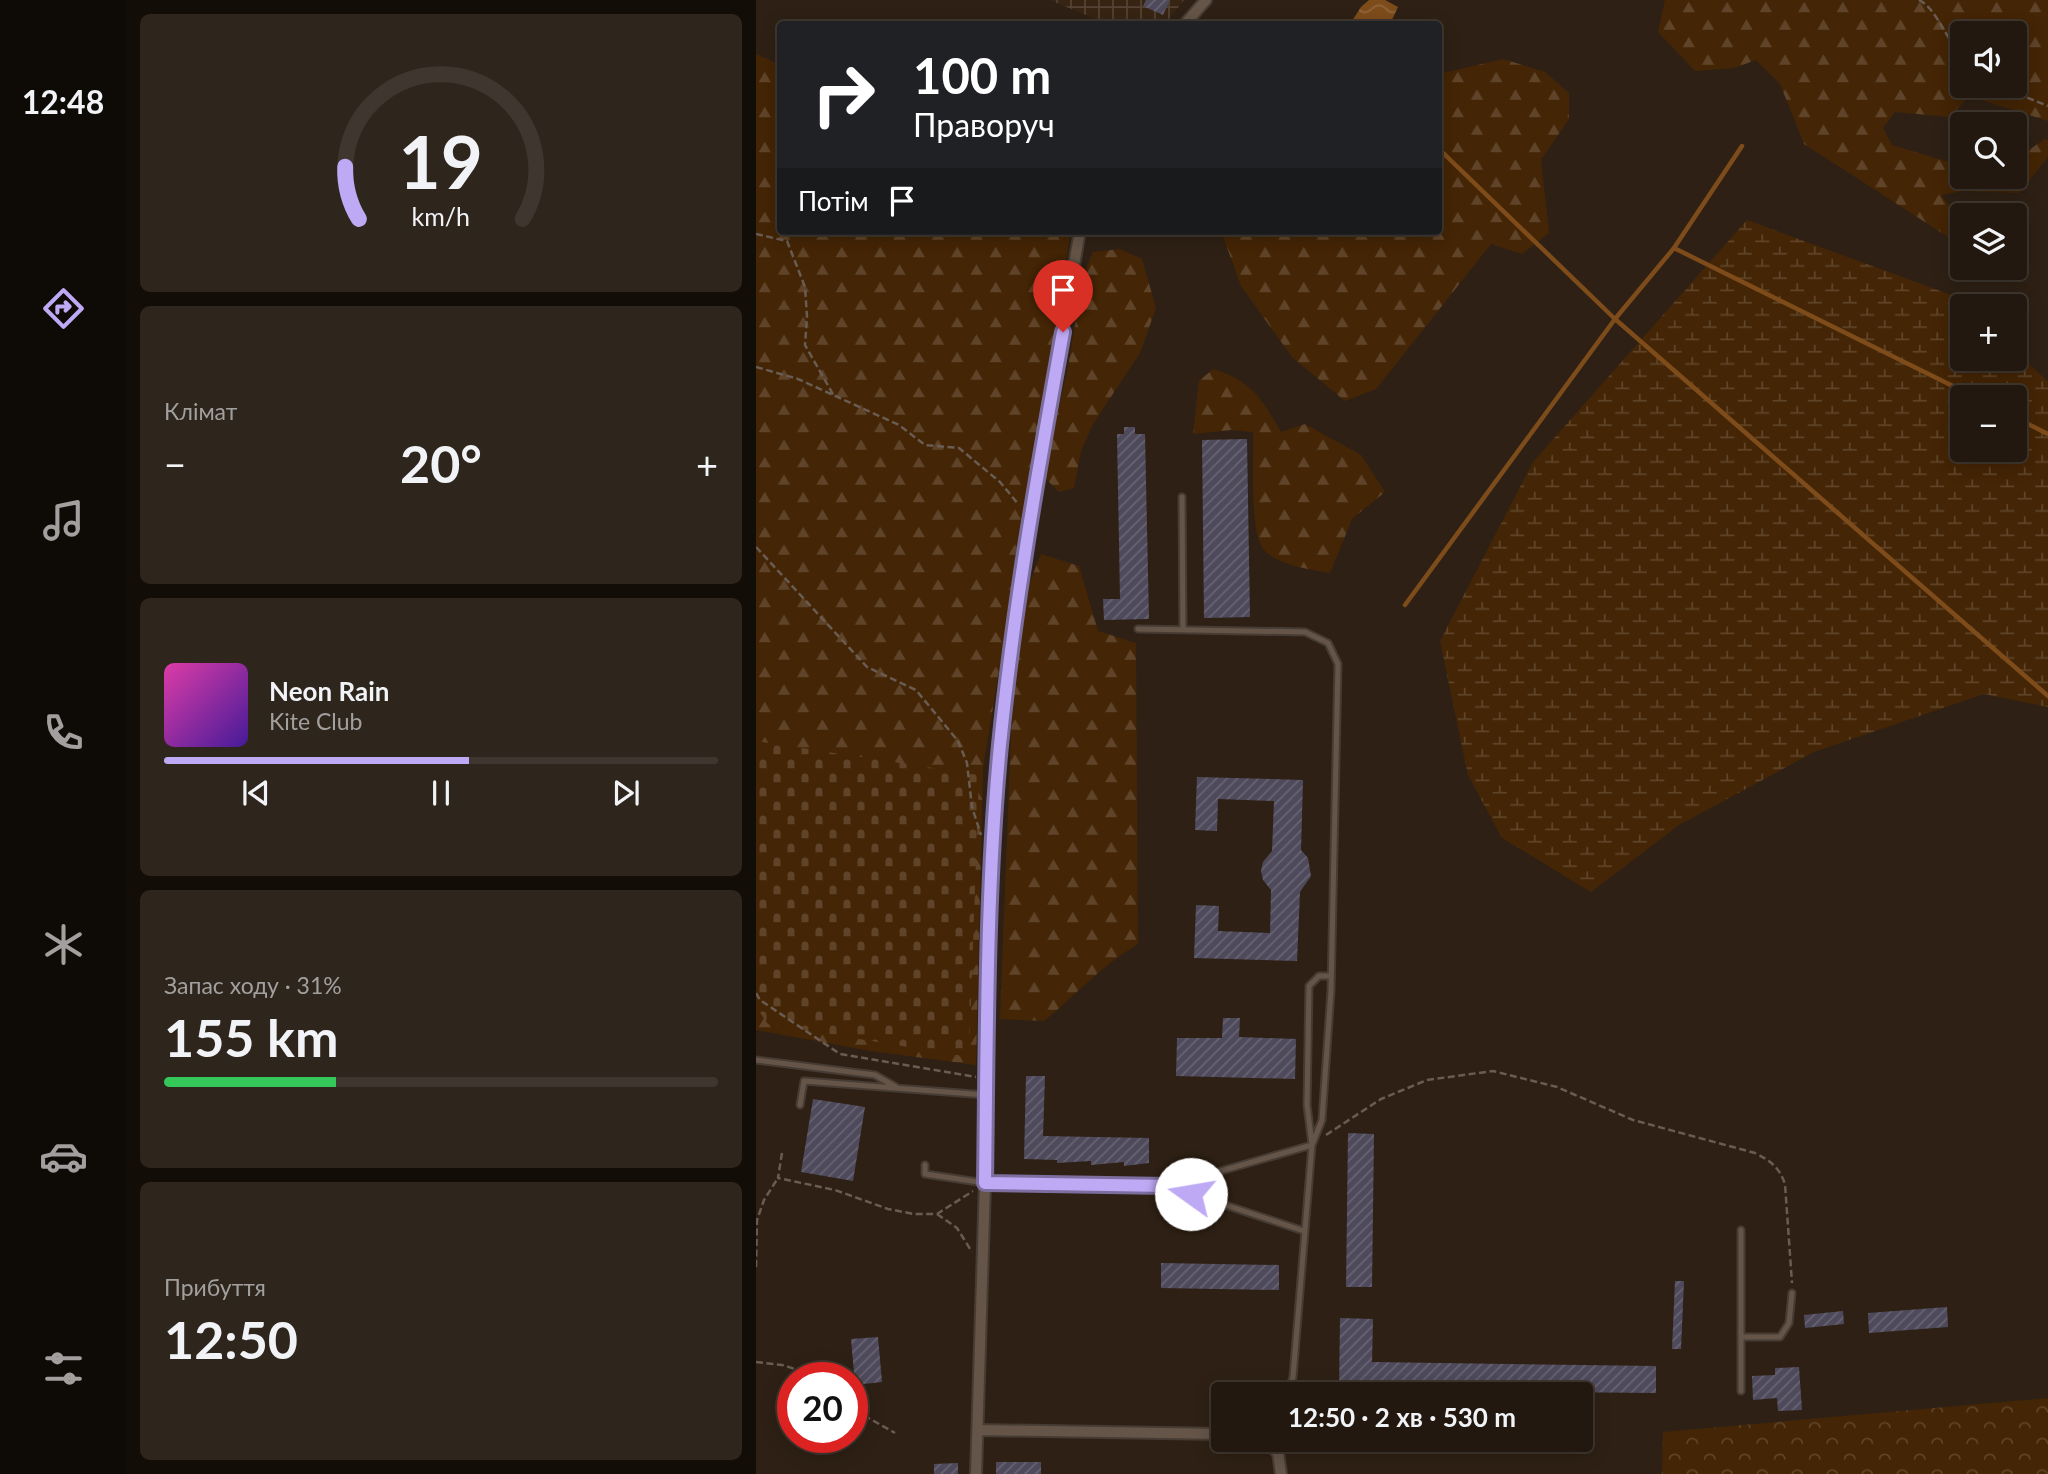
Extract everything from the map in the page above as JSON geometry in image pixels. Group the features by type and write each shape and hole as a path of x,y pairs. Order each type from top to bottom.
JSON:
{"street":[{"path":"1188,21 1206,0"},
{"path":"976,1474 985,1183 988,936 1000,747 1030,517 1079,235"},
{"path":"978,1430 1211,1434"},
{"path":"1277,1452 1281,1474"}],"lane":[{"path":"1182,497 1182,630"},
{"path":"1138,629 1305,632 1328,643 1338,664 1331,976 1322,1120 1312,1145"},
{"path":"1291,1382 1312,1145 1307,1105 1309,986 1319,976 1331,976"},
{"path":"756,1060 875,1075 898,1088"},
{"path":"800,1105 804,1081 986,1095"},
{"path":"925,1165 925,1174 985,1183 1168,1186 1312,1145"},
{"path":"1168,1186 1304,1231"},
{"path":"1741,1230 1741,1391"},
{"path":"1741,1337 1780,1337 1789,1323 1792,1293"}],"path":[{"path":"1919,0 1927,4 1950,43"},
{"path":"2027,98 2048,106"},
{"path":"756,234 787,241 805,287 805,345 834,396"},
{"path":"756,367 798,379 899,425 925,445 958,448 1000,482 1030,517"},
{"path":"756,547 867,667 916,690 958,741 967,763 979,832 994,845"},
{"path":"756,993 760,1000 840,1054 986,1079"},
{"path":"1312,1145 1381,1099 1427,1080 1493,1071 1557,1087 1633,1120 1755,1153 1770,1160 1781,1171 1785,1184 1792,1293"},
{"path":"756,1267 757,1220 764,1200 778,1178 782,1153"},
{"path":"778,1178 835,1190 888,1209 937,1214 957,1228 983,1268"},
{"path":"937,1214 985,1183"},
{"path":"756,1362 777,1364"},
{"path":"868,1418 895,1433"}],"shaded area":[{"path":"1050,0 1184,0 1167,21 1100,21"}],"green space":[{"path":"1665,0 2048,0 2048,121 2027,114 2027,112 1975,98 2027,98 2027,21 1950,21 1950,98 1967,98 1955,112 1950,112 1950,117 1895,112 1883,128 1892,145 1950,162 1950,189 2022,189 2019,193 1964,191 1941,195 1950,207 1950,238 1804,144 1780,84 1756,60 1734,68 1695,71 1658,32"},
{"path":"756,54 777,64 777,235 1070,235 983,768 976,1065 871,1051 756,1030"},
{"path":"1503,59 1545,72 1569,93 1569,119 1541,160 1549,233 1522,254 1491,244 1376,389 1345,401 1292,357 1241,286 1222,235 1442,235 1442,73"},
{"path":"2045,139 2048,140 2048,157 2027,183 2027,151"},
{"path":"1747,220 1950,295 1950,371 2027,371 2027,362 2048,381 2048,707 1984,694 1814,752 1679,825 1591,892 1502,838 1468,775 1440,641 1533,462"},
{"path":"1120,249 1142,259 1156,308 1140,353 1093,424 1081,451 1074,488 1059,492 1043,476 1068,367 1083,276 1093,252"},
{"path":"1213,369 1237,379 1255,393 1281,432 1305,424 1361,455 1385,492 1352,519 1330,573 1278,560 1264,550 1259,541 1254,512 1253,432 1231,430 1193,434 1199,381"},
{"path":"1041,554 1079,566 1098,631 1136,643 1138,944 1101,971 1044,1021 1000,1019 1013,682 1022,601"},
{"path":"756,741 979,775 969,1057 768,1024 756,1007"},
{"path":"2048,1398 2048,1474 1662,1474 1663,1432"}],"water":[{"path":"1369,0 1385,0 1398,7 1391,21 1352,21"}],"building":[{"path":"1146,0 1170,0 1163,15 1143,6"},
{"path":"1124,427 1135,427 1135,434 1145,434 1149,619 1104,620 1103,599 1120,599 1117,434 1124,434"},
{"path":"1247,439 1250,617 1204,618 1202,440"},
{"path":"1197,777 1303,780 1301,850 1308,858 1311,876 1300,892 1297,961 1194,958 1196,905 1219,906 1218,931 1270,933 1271,890 1263,880 1261,871 1263,862 1272,851 1274,801 1218,799 1217,831 1195,830"},
{"path":"1223,1018 1240,1018 1239,1037 1296,1039 1295,1079 1176,1076 1177,1038 1222,1038"},
{"path":"1026,1076 1045,1076 1043,1136 1149,1138 1149,1163 1124,1166 1124,1162 1091,1165 1091,1161 1057,1163 1057,1160 1024,1159"},
{"path":"813,1099 865,1107 853,1181 801,1172"},
{"path":"1348,1133 1374,1134 1372,1287 1346,1287"},
{"path":"1161,1263 1279,1265 1279,1290 1161,1288"},
{"path":"1675,1281 1684,1281 1681,1349 1672,1349"},
{"path":"1947,1307 1948,1327 1869,1333 1868,1313"},
{"path":"1843,1311 1844,1324 1805,1328 1804,1315"},
{"path":"1340,1318 1373,1319 1372,1362 1656,1366 1656,1393 1593,1392 1593,1382 1339,1382"},
{"path":"878,1337 882,1382 868,1384 868,1362 853,1362 851,1339"},
{"path":"1799,1367 1802,1410 1778,1411 1777,1398 1753,1400 1752,1376 1775,1375 1775,1368"},
{"path":"996,1462 1041,1462 1041,1474 996,1474"},
{"path":"958,1463 958,1474 934,1474 934,1464"}],"waterway":[{"path":"1405,605 1615,319 1674,248 1742,146"},
{"path":"1442,152 1615,319 2048,696"},
{"path":"1674,248 1951,385"},
{"path":"2027,424 2048,434"}],"route":[{"path":"1063,332 1021,563 1000,747 988,936 985,1183 1168,1186 1191,1194"}]}
